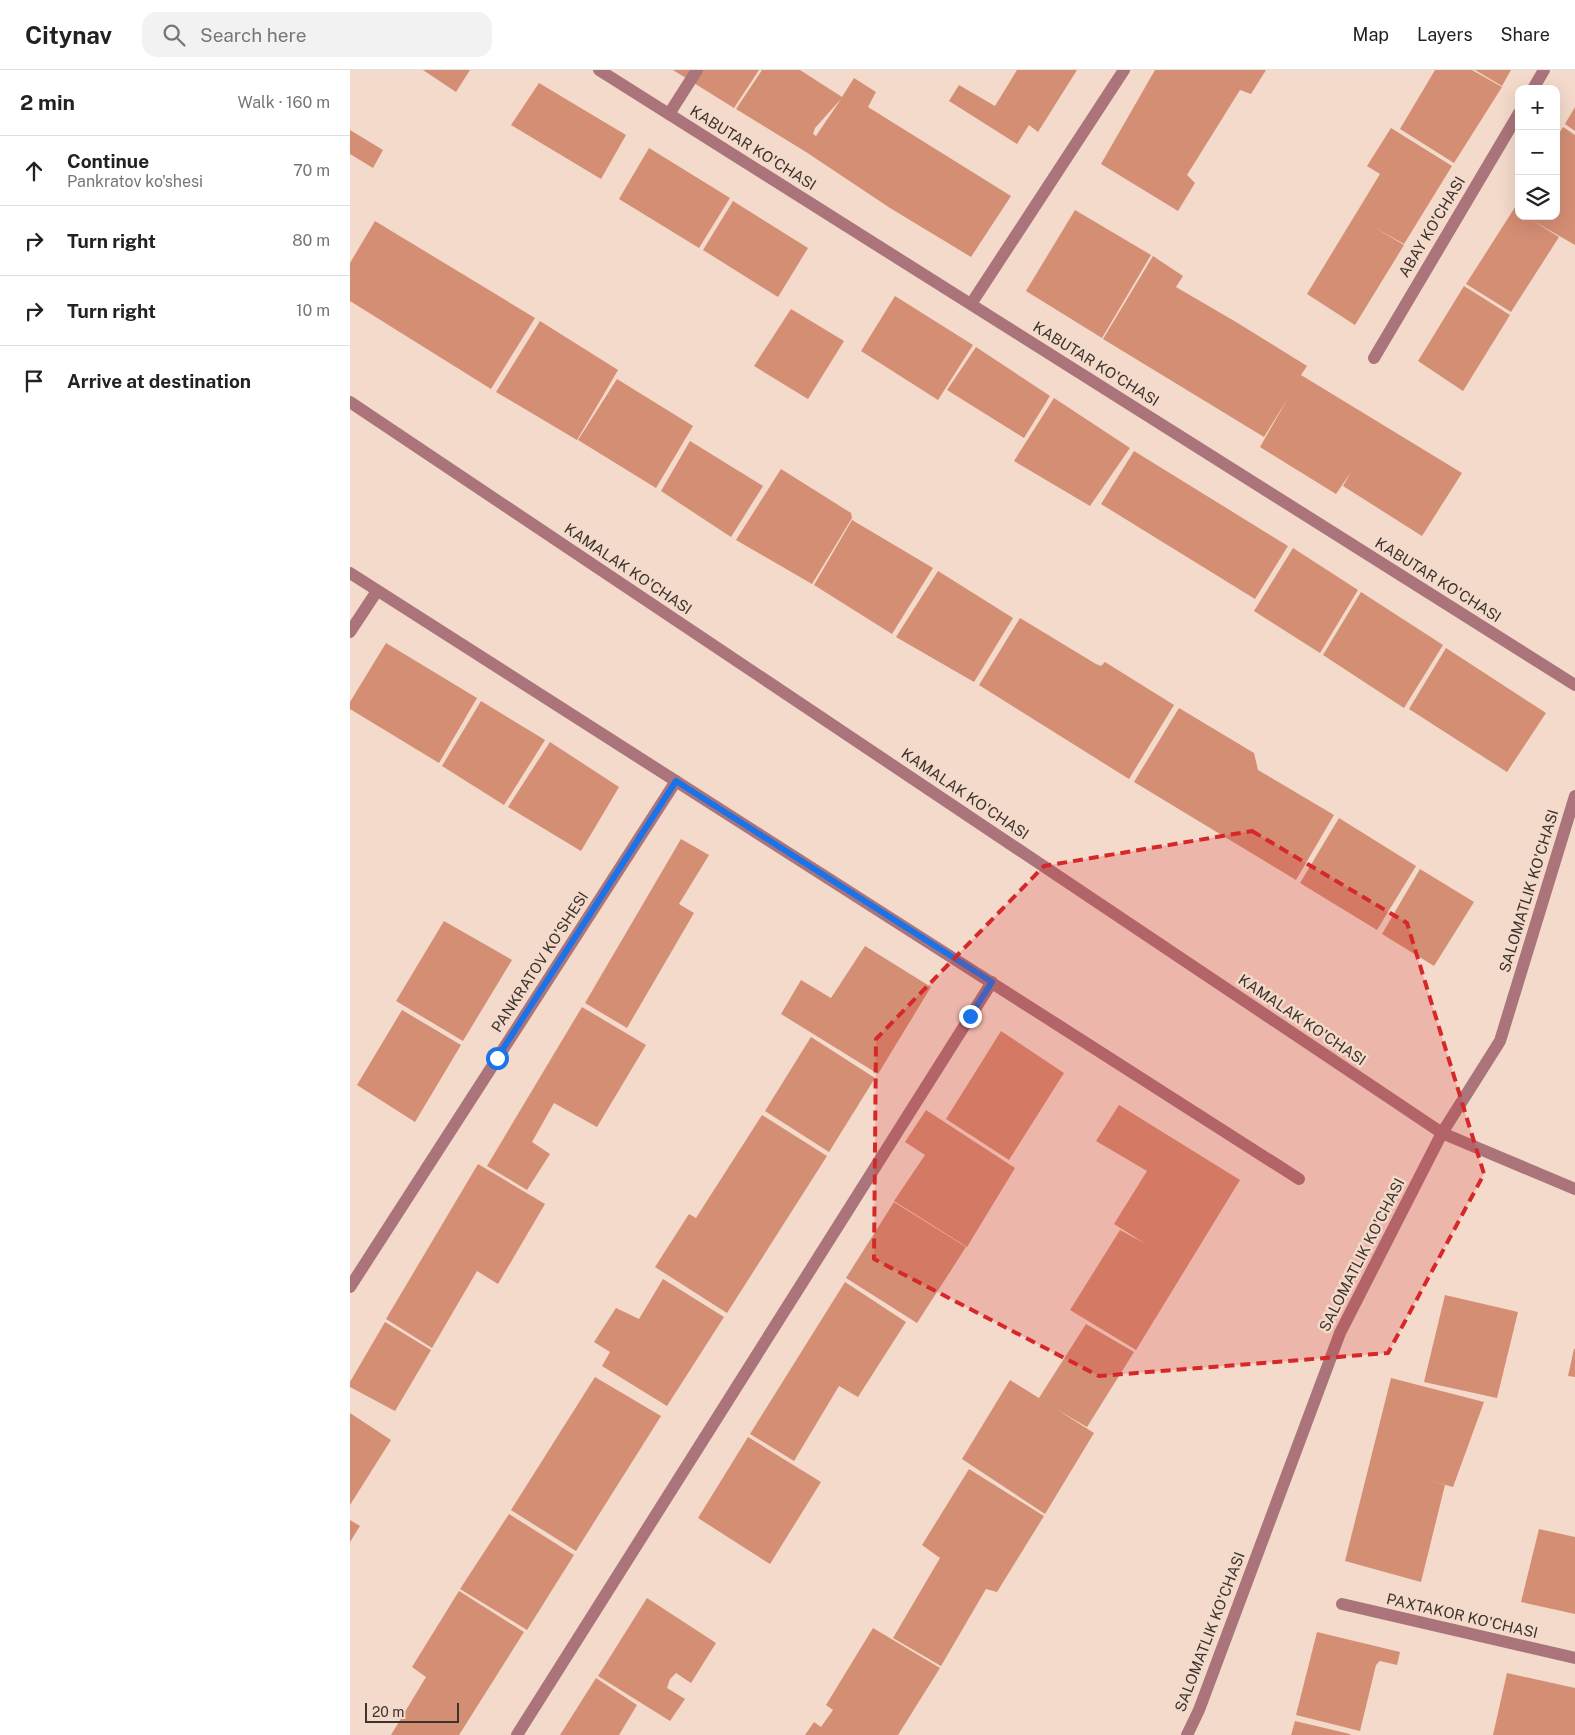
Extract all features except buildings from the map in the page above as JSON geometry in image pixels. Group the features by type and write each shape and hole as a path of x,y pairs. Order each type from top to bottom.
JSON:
{"street":[{"name":"KABUTAR KO'CHASI","path":"599,70 1575,685"},
{"path":"669,114 697,70"},
{"path":"971,304 1124,70"},
{"path":"1535,85 1544,70"},
{"name":"ABAY KO'CHASI","path":"1374,358 1515,120"},
{"name":"KAMALAK KO'CHASI","path":"350,402 1442,1133 1575,1189"},
{"path":"350,573 1299,1179"},
{"path":"350,632 377,590"},
{"name":"PANKRATOV KO'SHESI","path":"350,1287 676,781"},
{"name":"SALOMATLIK KO'CHASI","path":"1187,1735 1199,1710 1340,1333 1442,1133 1500,1041 1575,796"},
{"path":"516,1735 992,982"},
{"name":"PAXTAKOR KO'CHASI","path":"1342,1604 1575,1658"}],"highlighted area":[{"path":"1252,831 1407,923 1484,1174 1388,1353 1099,1376 874,1259 876,1039 1044,866"}],"route":[{"path":"497,1058 676,781 992,982 970,1016"}]}
